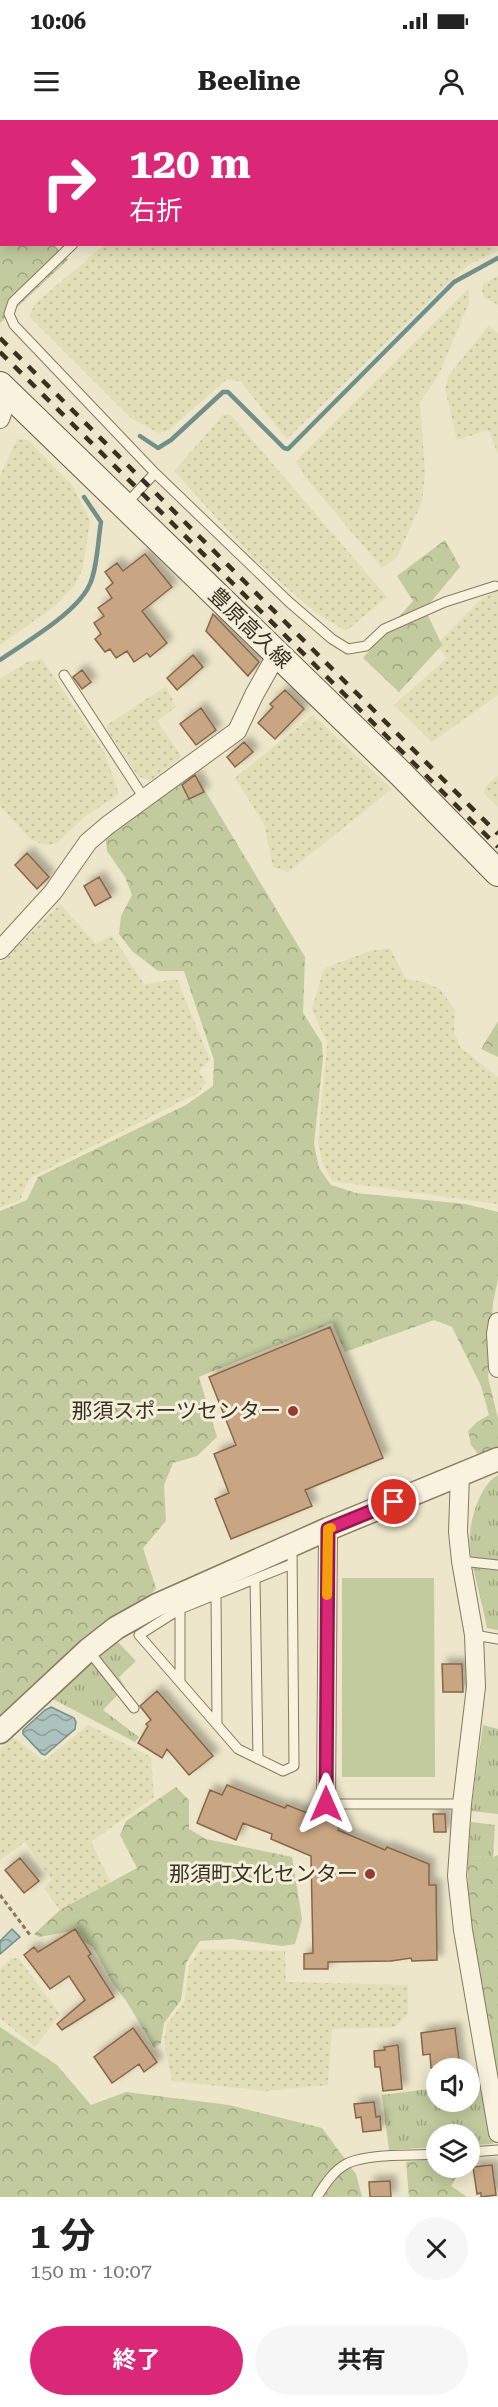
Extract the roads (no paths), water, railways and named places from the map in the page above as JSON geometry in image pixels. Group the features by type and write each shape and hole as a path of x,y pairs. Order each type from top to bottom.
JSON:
{"main road":[{"name":"豊原高久線","path":"4,389 498,873"}],"street":[{"path":"0,419 4,389"},
{"path":"0,950 53,892 88,842 144,798 237,731 277,654"},
{"path":"498,1322 496,1334 498,1368"},
{"path":"0,1732 88,1650 116,1628 157,1605 292,1554 328,1529 498,1459"},
{"path":"460,1474 458,1532 474,1635 476,1687 462,1804 457,1876 463,1930 498,2133"},
{"path":"326,1804 328,1529"}],"lane":[{"path":"71,246 19,293 13,302 9,314 21,335 155,473 289,602 332,639 348,649 366,646 384,629 435,607 495,586"},
{"path":"124,505 155,473"},
{"path":"64,675 144,798"},
{"path":"292,1554 294,1766 283,1772 238,1749 140,1635 180,1609 255,1579 292,1554"},
{"path":"461,1562 498,1565"},
{"path":"255,1579 258,1759"},
{"path":"216,1594 217,1725"},
{"path":"180,1609 180,1682"},
{"path":"474,1635 498,1639"},
{"path":"88,1650 134,1708"},
{"path":"326,1804 462,1804"},
{"path":"480,2151 498,2150"},
{"path":"317,2197 328,2179 347,2164 363,2159 426,2155"}],"water":[{"path":"51,1707 74,1718 76,1722 75,1729 45,1755 23,1734 23,1730"},
{"path":"12,1929 20,1937 0,1954 0,1941"}],"waterway":[{"path":"140,436 158,448 171,440 223,392 228,392 284,448 288,449 454,282 498,258"},
{"path":"0,660 62,617 89,586 96,564 101,522 84,497"}],"railway":[{"path":"0,338 498,834"},
{"path":"0,352 498,847"}],"place":[{"name":"那須スポーツセンター","path":"293,1411"},
{"name":"那須町文化センター","path":"370,1874"}]}
